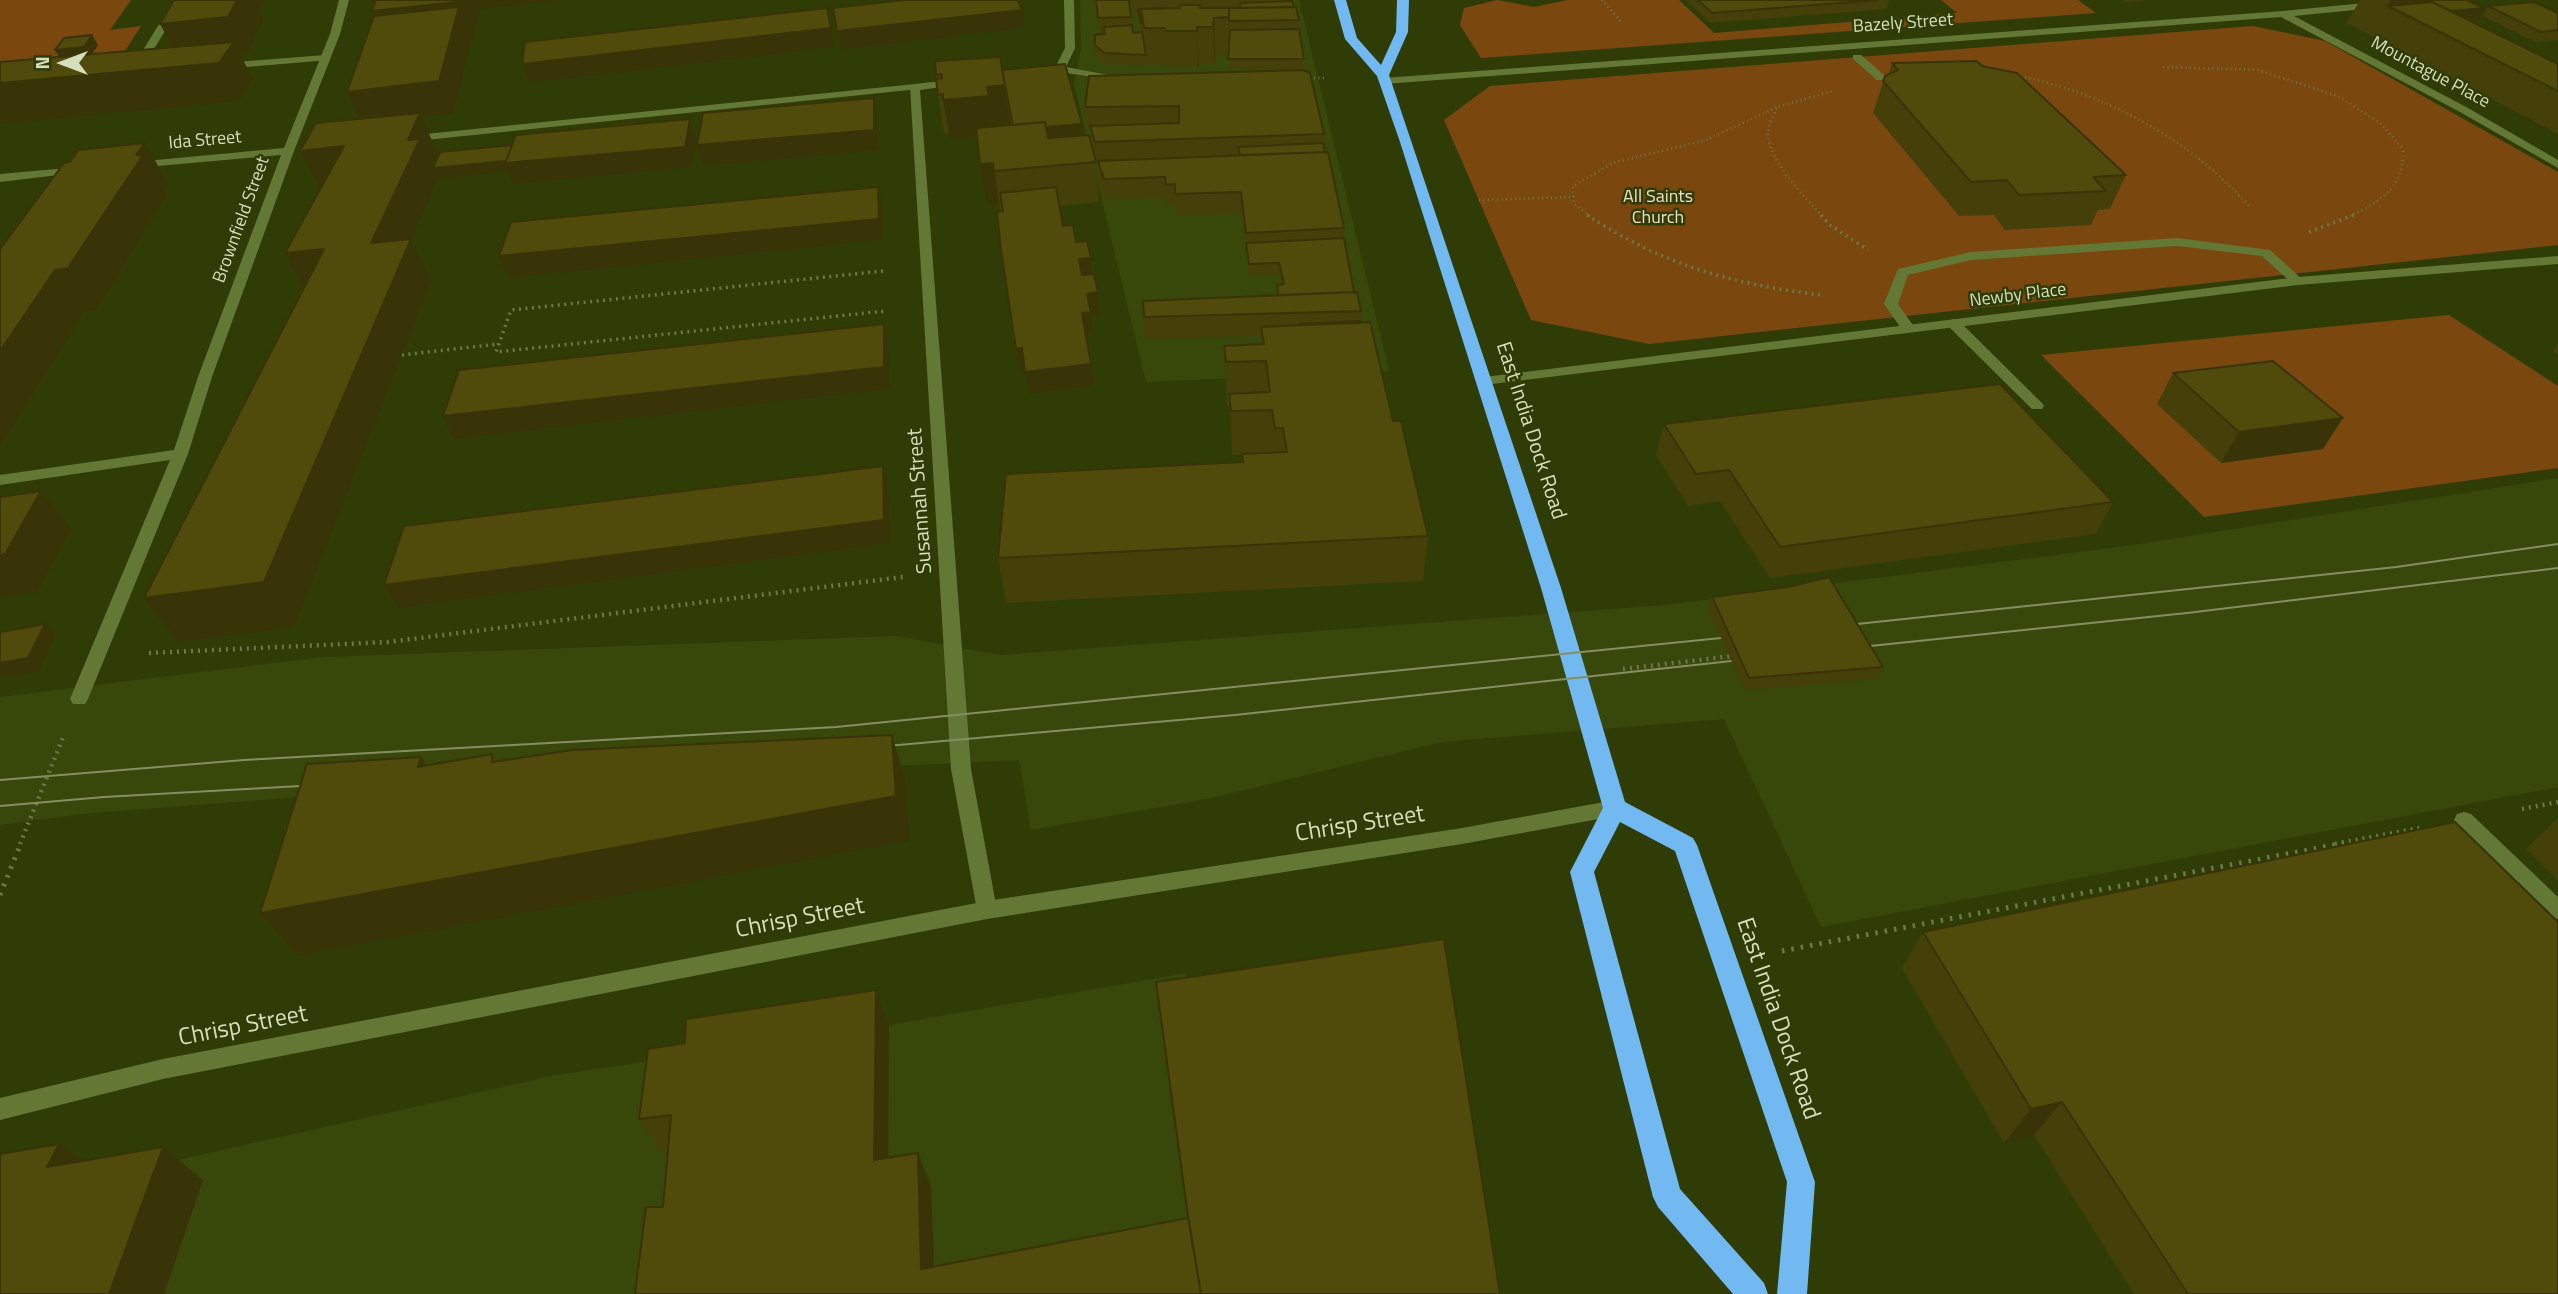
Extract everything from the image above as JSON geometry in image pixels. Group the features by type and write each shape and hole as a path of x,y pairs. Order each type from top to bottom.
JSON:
{"highway":[{"name":"East India Dock Road","path":"1340,0 1351,40 1383,78 1407,142 1551,588 1615,808 1685,845 1801,1182 1792,1294"},
{"path":"1383,78 1402,32 1403,0"},
{"path":"1615,808 1583,872 1668,1196 1754,1294"}],"street":[{"path":"134,73 179,0"},
{"name":"Brownfield Street","path":"79,699 180,454 205,377 295,150 344,0"},
{"path":"1060,69 1070,48 1069,0"},
{"name":"Bazely Street","path":"1383,78 2283,14 2424,0"},
{"name":"Mountague Place","path":"2283,14 2464,110 2558,165"},
{"path":"1857,57 1881,78"},
{"path":"215,67 324,58"},
{"path":"1034,73 1060,69 1103,79 1131,79"},
{"path":"120,74 147,72"},
{"path":"395,140 968,81"},
{"name":"Susannah Street","path":"915,87 961,769 987,910"},
{"name":"Ida Street","path":"118,166 295,150"},
{"path":"0,178 92,169"},
{"path":"1908,328 1891,304 1903,272 1970,256 2177,242 2266,253 2298,281"},
{"name":"Newby Place","path":"1484,381 2298,281 2558,260"},
{"path":"1954,323 2037,406"},
{"path":"0,480 180,454"},
{"name":"Chrisp Street","path":"0,1109 163,1069 987,910 1462,836 1615,808"},
{"path":"2464,820 2558,911"}],"path":[{"path":"2031,74 2020,75 2089,95 2184,149 2238,192 2263,224 2266,253 2306,233 2347,220 2391,191 2403,170 2403,149 2381,124 2340,97 2258,70 2151,67"},
{"path":"1297,78 1324,78"},
{"path":"1881,78 1777,107 1706,140 1613,163 1573,186 1572,197 1576,208 1688,268 1792,291 1891,304"},
{"path":"1777,107 1768,133 1775,157 1796,187 1830,225 1903,272"},
{"path":"1479,200 1572,197"},
{"path":"928,266 511,310 496,352 931,306"},
{"path":"402,355 498,344"},
{"path":"96,656 388,642 949,572"},
{"path":"1576,675 1744,654"},
{"path":"0,895 79,699"},
{"path":"1782,951 2377,836"}],"shaded area":[{"path":"1080,0 1299,0 1389,371 1146,382 1074,85 1081,48"},
{"path":"2558,478 2558,787 1821,927 1724,719 1442,742 1212,798 1031,830 1019,760 379,791 91,813 0,825 0,697 323,657 897,636 1000,655 1665,605 2126,546"},
{"path":"1186,973 1194,1022 1491,1294 0,1294 102,1177 556,1075 889,1025"}],"green space":[{"path":"0,0 131,0 110,30 141,26 118,62 0,74"},
{"path":"1497,0 1534,7 1568,0 1679,0 1714,33 1957,13 1941,0 2078,0 2096,13 1481,58 1460,25 1464,8"},
{"name":"All Saints Church","path":"2253,26 2325,41 2558,172 2558,245 1649,344 1531,320 1444,120 1490,86"},
{"path":"2449,315 2558,386 2558,468 2204,517 2041,355"}],"building":[{"path":"174,0 237,0 228,17 160,24"},
{"path":"376,0 458,0 372,11"},
{"path":"905,0 1018,0 1022,10 837,31 833,8"},
{"path":"1096,0 1129,0 1131,17 1098,18"},
{"path":"1698,0 1878,0 1712,13"},
{"path":"2467,0 2484,8 2451,11 2432,2"},
{"path":"1292,1 1294,7 1240,8 1240,3"},
{"path":"2432,2 2558,64 2558,91 2388,6"},
{"path":"2534,2 2558,13 2558,30 2541,32 2488,6"},
{"path":"1181,5 1229,8 1229,17 1214,18 1213,27 1197,27 1197,31 1144,28 1141,9 1180,8"},
{"path":"459,7 439,81 347,92 374,16"},
{"path":"1296,7 1299,20 1229,21 1229,8"},
{"path":"827,8 831,28 522,64 525,42"},
{"path":"1132,25 1133,33 1142,32 1146,55 1104,53 1095,45 1095,35 1105,34 1104,27"},
{"path":"1299,29 1304,59 1228,59 1230,30"},
{"path":"92,35 84,47 55,50 64,38"},
{"path":"234,42 219,63 0,83 0,62"},
{"path":"1000,57 1005,85 987,87 989,96 943,100 943,94 938,95 936,79 942,78 942,74 936,75 935,61"},
{"path":"1977,61 1982,66 2017,73 2126,175 2093,177 2106,191 2019,195 2007,180 1971,182 1883,81 1885,76 1898,70 1892,63"},
{"path":"1065,64 1082,124 1046,127 1045,122 1013,125 1002,70"},
{"path":"1303,70 1310,73 1324,134 1095,142 1090,126 1179,123 1179,106 1085,107 1089,76"},
{"path":"874,98 874,130 697,145 703,113"},
{"path":"420,113 408,140 420,139 371,243 411,239 264,582 144,598 324,249 285,253 344,146 300,151 316,123"},
{"path":"690,119 685,147 505,163 516,135"},
{"path":"1045,122 1048,138 1089,135 1096,162 994,171 993,163 980,164 976,128"},
{"path":"145,143 136,155 143,155 68,268 55,270 0,351 0,249 64,163 70,162 78,150"},
{"path":"1323,143 1325,152 1240,155 1238,147"},
{"path":"512,145 506,161 433,168 440,152"},
{"path":"1328,152 1344,228 1246,233 1241,192 1175,194 1175,184 1166,185 1165,177 1104,179 1098,161"},
{"path":"878,187 879,219 499,256 511,222"},
{"path":"1056,187 1063,226 1073,225 1076,242 1087,241 1091,258 1079,259 1082,275 1094,274 1098,292 1087,294 1091,312 1082,313 1091,364 1025,372 1022,348 1016,349 1001,250 997,212 1003,211 1000,193"},
{"path":"1344,238 1354,292 1278,295 1277,285 1284,284 1279,263 1249,264 1246,243"},
{"path":"1357,292 1361,311 1144,317 1143,301"},
{"path":"1370,322 1393,421 1401,421 1428,536 998,558 1006,474 1243,462 1242,454 1287,452 1283,428 1275,428 1272,410 1231,411 1229,394 1270,392 1266,361 1226,362 1224,346 1264,344 1261,327"},
{"path":"1361,323 1300,325 1300,324"},
{"path":"884,324 884,367 443,416 459,370"},
{"path":"2273,361 2343,418 2239,432 2173,373"},
{"path":"2000,384 2113,502 1780,547 1729,470 1696,474 1664,424"},
{"path":"883,466 884,520 384,585 404,526"},
{"path":"41,491 5,554 0,555 0,497"},
{"path":"1829,577 1883,667 1749,678 1712,597 1788,587"},
{"path":"45,624 28,658 0,663 0,632"},
{"path":"892,735 896,796 260,913 307,764 421,757 418,767 492,754 492,762 572,750"},
{"path":"2455,822 2558,922 2558,1294 2188,1294 2062,1102 2031,1109 1923,932"},
{"path":"1444,939 1500,1294 1201,1294 1156,982"},
{"path":"876,990 874,1160 918,1153 921,1269 1188,1218 1201,1294 635,1294 646,1207 663,1207 671,1115 639,1119 648,1049 685,1043 686,1019"},
{"path":"59,1144 47,1167 163,1147 109,1294 0,1294 0,1154"}],"tram line":[{"path":"1838,626 2396,567 2558,544"},
{"path":"1851,648 2187,613 2558,568"},
{"path":"0,780 244,760 836,727 1741,636"},
{"path":"876,747 1235,715 1750,659"},
{"path":"0,806 104,797 318,785"}]}
